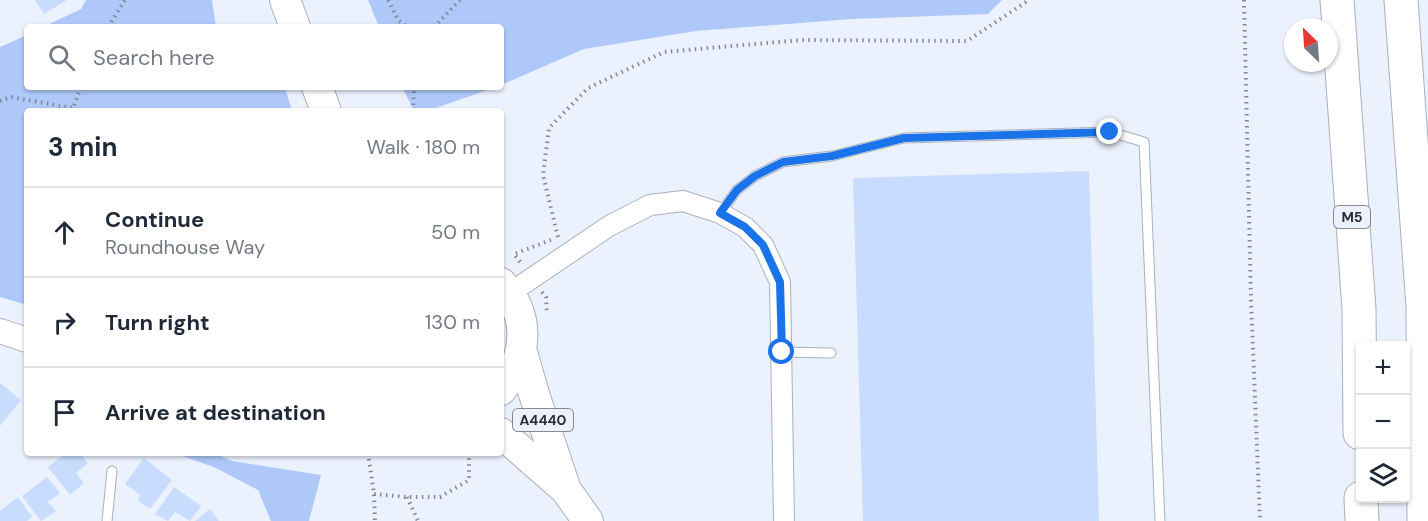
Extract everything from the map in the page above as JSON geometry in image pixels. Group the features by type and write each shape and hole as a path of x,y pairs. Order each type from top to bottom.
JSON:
{"highway":[{"name":"M5","path":"1337,0 1359,309 1360,395"},
{"path":"1401,0 1423,307 1424,521"},
{"path":"1362,503 1362,521"}],"main road":[{"path":"285,0 294,24"},
{"path":"318,90 325,108"},
{"path":"504,386 514,371 521,350 522,330 514,285"},
{"name":"A4440","path":"521,350 566,490"},
{"name":"A4440","path":"504,436 566,490 588,521"}],"street":[{"path":"514,285 609,226 650,206 683,201 720,213 745,227 763,245 780,282 784,521"},
{"path":"0,331 24,339"}],"lane":[{"path":"720,213 737,190 755,176 783,162 832,156 904,138 1110,132 1144,142 1160,521"},
{"path":"782,352 831,353"},
{"path":"107,521 112,471"}],"path":[{"path":"110,24 125,0"},
{"path":"388,0 399,21 404,24"},
{"path":"437,24 460,0"},
{"path":"547,321 546,297 514,285 514,254 558,237 543,175 549,128 588,88 664,52 801,40 967,41 1029,0"},
{"path":"1244,0 1251,300 1260,521"},
{"path":"75,108 80,90"},
{"path":"412,108 414,90"},
{"path":"0,101 11,97 64,108"},
{"path":"368,456 375,521"},
{"path":"374,494 440,497 469,480 469,456"},
{"path":"406,497 418,521"}],"shaded area":[{"path":"86,0 212,0 216,24 49,24 81,9"},
{"path":"368,0 1002,0 988,14 852,19 696,31 584,49 504,84 504,24 378,24"},
{"path":"24,36 24,90 286,90 291,108 24,108 24,304 0,297 0,47"},
{"path":"404,90 487,90 436,108 412,108"},
{"path":"182,456 220,456 232,461 321,475 309,521 271,521 258,490 216,468"}],"building":[{"path":"35,0 67,0 44,14"},
{"path":"1089,171 1099,521 863,521 853,178"},
{"path":"0,383 21,400 0,426"},
{"path":"62,456 82,456 88,463 76,473 84,483 70,495 48,467"},
{"path":"144,458 172,480 150,509 137,500 140,495 125,484"},
{"path":"47,477 60,493 48,502 56,511 41,521 22,496"},
{"path":"174,487 201,506 190,521 175,512 168,521 155,514"},
{"path":"18,497 32,517 27,521 0,521 0,511"},
{"path":"210,509 219,521 195,521"}],"route":[{"path":"782,352 780,282 763,245 745,227 720,213 737,190 755,176 783,162 832,156 904,138 1110,132"}]}
